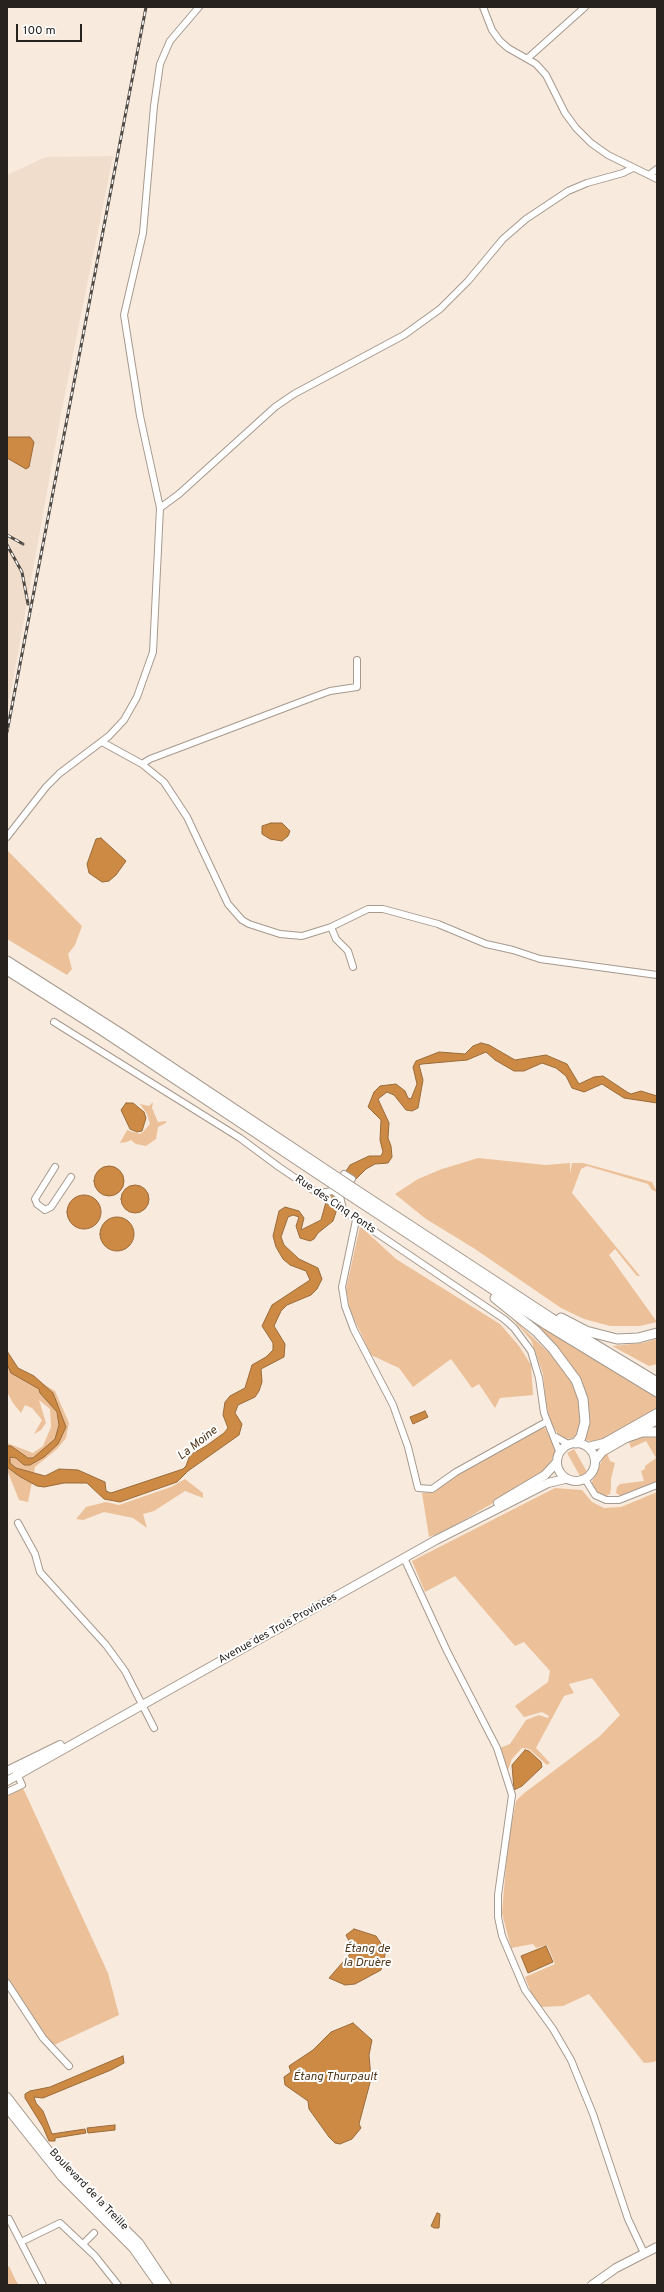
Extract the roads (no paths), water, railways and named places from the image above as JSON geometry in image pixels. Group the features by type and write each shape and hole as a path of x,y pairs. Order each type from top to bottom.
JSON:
{"highway":[{"path":"7,961 129,1038 337,1182"},
{"path":"7,970 348,1189 657,1382"},
{"path":"348,1189 468,1274 657,1392"},
{"path":"468,1274 470,1280 536,1331 570,1372 579,1388 584,1410 583,1431 572,1443"},
{"path":"498,1283 504,1284 586,1331 617,1339 638,1338 657,1333"},
{"path":"622,1440 642,1432 657,1432"}],"main road":[{"path":"657,1413 604,1443 588,1447 572,1443 560,1451 556,1463 559,1472 565,1478 575,1482 585,1479 592,1472 595,1462 602,1452 657,1420"},
{"path":"588,1447 595,1462"},
{"name":"Avenue des Trois Provinces","path":"7,1781 436,1540 545,1475 556,1463"},
{"name":"Avenue des Trois Provinces","path":"436,1540 548,1482 565,1478"},
{"name":"Avenue des Trois Provinces","path":"8,1771 120,1717"},
{"name":"Boulevard de la Treille","path":"7,2096 55,2159 139,2243 167,2285"},
{"name":"Boulevard de la Treille","path":"7,2108 62,2177 133,2248 159,2285"},
{"path":"592,2285 644,2253 657,2247"}],"street":[{"path":"7,837 46,787 60,773 102,742 116,729 132,708 152,652 160,508 140,416 124,315 142,233 154,106 160,64 166,48 176,32 199,7"},
{"path":"483,7 492,30 500,41 508,48 528,58 546,75 565,113 576,128 597,147 633,168 657,179"},
{"path":"528,58 585,7"},
{"path":"160,508 179,494 275,407 294,394 404,335 440,309 468,281 503,239 526,219 568,191 587,183 623,173 633,168"},
{"path":"649,175 657,169"},
{"path":"142,764 162,754 330,691 357,687 357,660"},
{"path":"102,742 142,764 164,782 178,801 197,836 228,904 242,920 265,930 291,935 312,934 331,927 362,911 383,908 438,924 486,944 513,950 540,959 657,975"},
{"path":"331,927 336,939 348,951 353,967"},
{"name":"Rue des Cinq Ponts","path":"54,1022 228,1130 356,1220 490,1308 514,1328 531,1351 536,1366 546,1422 560,1451"},
{"path":"55,1167 35,1198 35,1201 40,1207 45,1210 51,1208 71,1178"},
{"path":"318,1192 337,1182 348,1189 345,1211"},
{"path":"356,1220 342,1287 345,1306 354,1330 393,1405 408,1447 418,1488 432,1489 456,1472 546,1422"},
{"path":"554,1437 572,1443"},
{"path":"585,1479 595,1494 606,1500 619,1500 657,1485"},
{"path":"18,1523 35,1554 40,1572 106,1646 125,1671 154,1728"},
{"path":"404,1558 447,1651 497,1748 512,1795 498,1895 498,1917 502,1936 525,1990 553,2029 571,2060 593,2114 626,2213 644,2253"},
{"path":"7,1792 22,1785 15,1771 8,1771"},
{"path":"7,1983 43,2038 69,2066"},
{"path":"7,2220 9,2219 44,2285"},
{"path":"21,2242 60,2223 83,2244 118,2285"},
{"path":"83,2244 94,2233"}],"water":[{"path":"7,437 30,437 34,442 29,467 26,469 7,458"},
{"path":"271,823 282,823 290,831 288,836 282,841 270,839 262,834 262,826"},
{"path":"101,838 126,861 116,875 109,881 102,882 89,873 87,864 96,839"},
{"path":"481,1043 489,1045 515,1060 546,1055 567,1064 579,1084 594,1077 603,1076 631,1094 641,1091 657,1096 657,1103 624,1098 602,1084 584,1092 572,1088 566,1076 556,1068 542,1063 524,1071 514,1071 495,1060 486,1052 467,1060 419,1065 423,1080 418,1108 412,1111 406,1110 394,1095 387,1092 378,1099 389,1123 388,1138 391,1146 392,1157 388,1163 375,1164 366,1169 355,1180 337,1209 333,1221 318,1233 314,1239 310,1241 300,1238 296,1226 299,1217 293,1215 288,1217 281,1237 284,1245 299,1259 318,1268 322,1279 317,1289 311,1295 287,1305 281,1311 274,1326 285,1344 284,1357 261,1369 262,1382 259,1391 255,1397 238,1405 235,1413 242,1424 239,1435 188,1471 177,1482 120,1502 104,1499 87,1483 64,1483 44,1487 37,1486 7,1467 7,1446 11,1446 28,1458 33,1458 55,1439 59,1425 57,1412 40,1393 39,1389 11,1373 7,1364 7,1351 18,1368 34,1376 53,1393 66,1427 58,1444 44,1457 30,1465 24,1465 16,1458 10,1457 10,1463 16,1468 45,1476 59,1469 78,1470 105,1482 106,1491 111,1493 183,1469 186,1466 190,1455 224,1433 228,1428 223,1415 225,1402 230,1396 245,1388 252,1365 266,1357 273,1350 273,1343 262,1326 272,1305 310,1280 306,1271 290,1265 283,1259 276,1247 273,1236 279,1211 285,1207 299,1211 304,1218 301,1230 321,1220 326,1202 350,1165 369,1156 381,1156 383,1152 380,1140 381,1120 368,1107 374,1092 380,1086 396,1084 405,1091 408,1098 411,1099 417,1084 413,1067 416,1061 439,1052 465,1054 473,1046"},
{"path":"126,1103 133,1103 144,1112 146,1118 142,1131 137,1132 130,1129 121,1110"},
{"path":"109,1166 115,1167 123,1175 123,1187 115,1195 109,1196 103,1195 95,1187 94,1181 95,1175 103,1167"},
{"path":"135,1185 141,1186 145,1189 148,1193 148,1205 145,1209 141,1212 135,1213 129,1212 125,1209 122,1205 121,1199 122,1193 125,1189 129,1186"},
{"path":"84,1195 90,1196 96,1200 100,1206 100,1218 96,1224 90,1228 84,1229 78,1228 72,1224 68,1218 67,1212 68,1206 72,1200 78,1196"},
{"path":"114,1217 120,1217 129,1222 133,1228 133,1240 129,1246 120,1251 114,1251 105,1246 100,1237 100,1231 105,1222"},
{"path":"425,1411 428,1417 413,1424 410,1417"},
{"path":"525,1750 529,1751 541,1762 542,1767 522,1786 514,1790 512,1765"},
{"name":"Étang de la Druère","path":"354,1929 376,1936 386,1951 381,1970 355,1984 345,1985 329,1978 350,1954 352,1947 346,1935"},
{"path":"546,1946 553,1962 528,1973 521,1956"},
{"name":"Étang Thurpault","path":"353,2023 372,2040 369,2055 371,2079 359,2124 361,2128 352,2139 340,2144 335,2143 329,2137 309,2109 308,2101 285,2085 284,2077 291,2072 289,2066 313,2050 331,2032"},
{"path":"123,2056 124,2063 111,2070 43,2098 34,2097 36,2103 43,2111 52,2134 85,2129 86,2133 55,2138 55,2141 49,2141 43,2127 25,2098 25,2094 30,2091 50,2087"},
{"path":"115,2125 115,2130 88,2133 87,2128"},
{"path":"437,2213 440,2214 439,2228 434,2228 431,2226"}],"railway":[{"path":"7,732 146,7"},
{"path":"7,535 23,544"},
{"path":"7,545 22,572 28,604"}],"water label":[{"name":"La Moine","path":"198,1444"}]}
